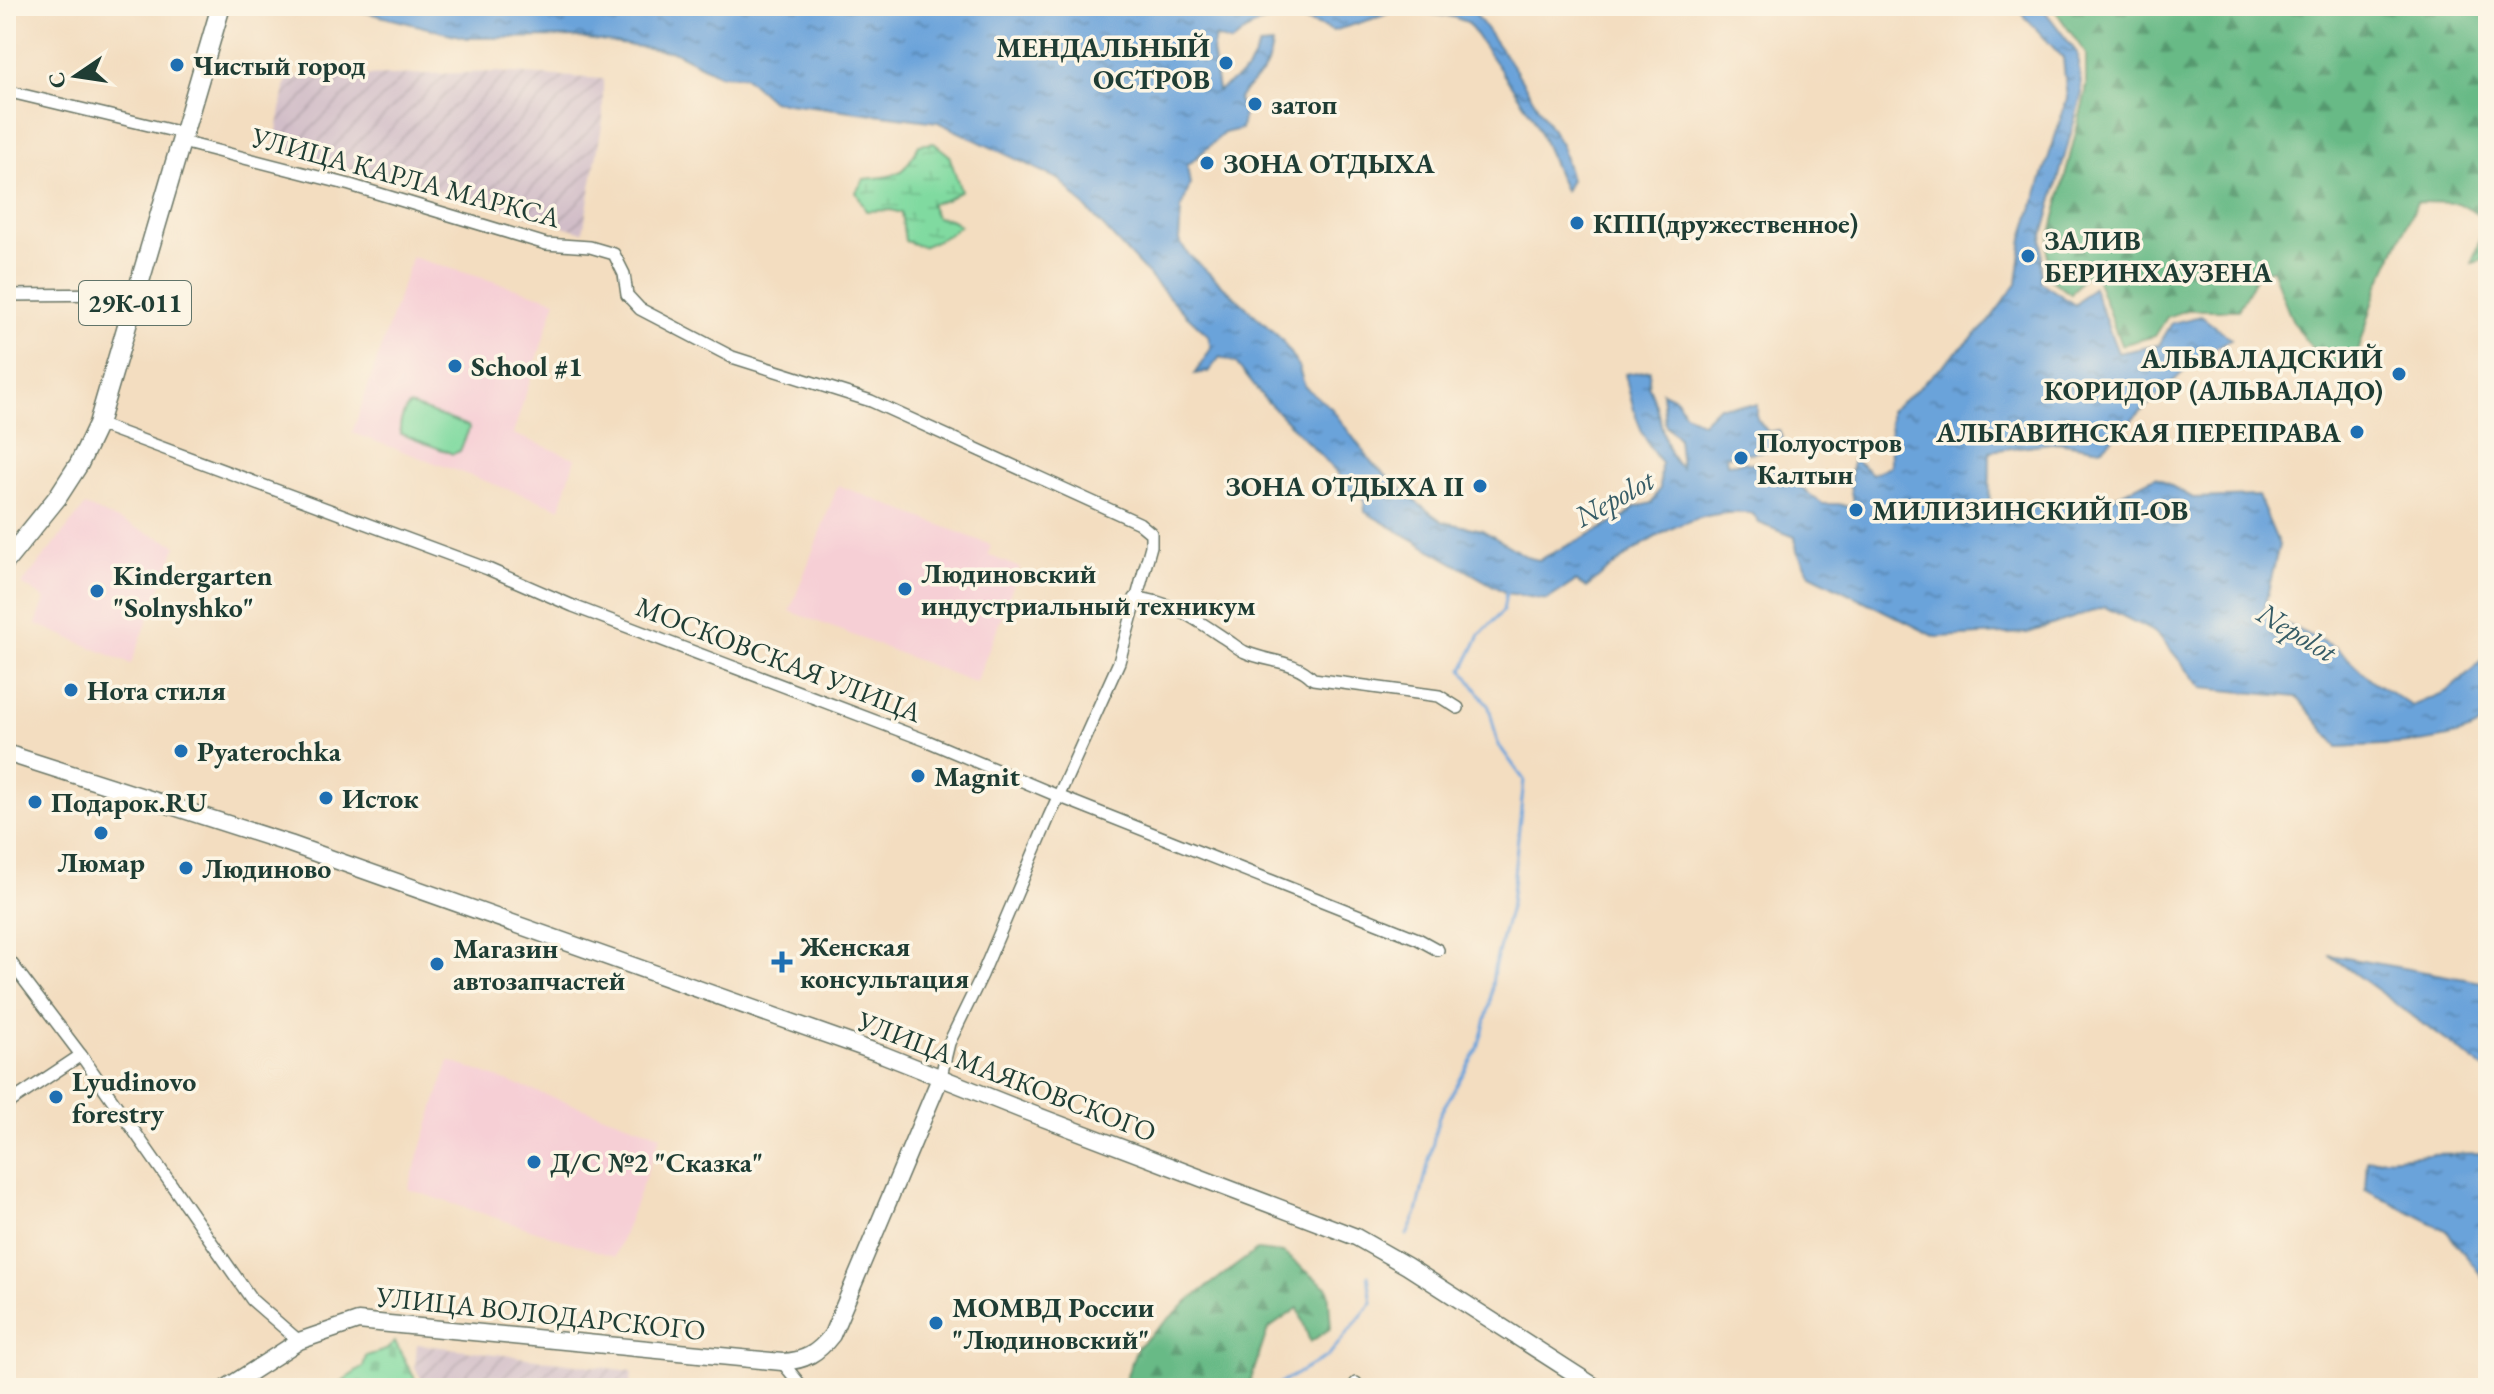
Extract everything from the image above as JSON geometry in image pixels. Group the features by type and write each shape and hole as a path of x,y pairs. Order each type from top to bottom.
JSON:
{"main road":[{"name":"29К-011","path":"6,561 57,498 79,464 98,424 218,14"}],"street":[{"name":"УЛИЦА КАРЛА МАРКСА","path":"6,91 178,132 182,142 350,185 546,244 590,247 614,254 624,274 627,295 640,309 732,357 871,401 1139,523 1151,533 1151,546 1135,598"},
{"path":"6,295 132,294 136,302"},
{"name":"МОСКОВСКАЯ УЛИЦА","path":"98,424 488,569 573,606 925,740 1418,939 1438,950"},
{"path":"941,1076 949,1043 982,975 1119,662 1135,598 1158,600 1245,652 1277,660 1307,673 1313,679 1439,696 1458,708"},
{"name":"УЛИЦА МАЯКОВСКОГО","path":"6,753 290,844 941,1076 1022,1110 1356,1237 1407,1266 1597,1388"},
{"path":"6,956 81,1055 252,1300 299,1341"},
{"path":"6,1105 81,1055"},
{"name":"УЛИЦА ВОЛОДАРСКОГО","path":"226,1388 299,1341 358,1321 782,1362 797,1362 811,1356 832,1335 941,1076"},
{"path":"782,1362 803,1388"}],"shaded area":[{"path":"496,72 603,79 603,120 583,232 449,193 273,152 287,78"},
{"name":"School #1","path":"412,257 556,300 513,434 575,458 560,508 352,433"},
{"name":"Людиновский индустриальный техникум","path":"838,485 991,545 988,555 1020,568 976,683 790,611"},
{"name":"Kindergarten \"Solnyshko\"","path":"85,506 177,545 131,664 36,624 45,599 22,584"},
{"name":"Д/С №2 \"Сказка\"","path":"449,1061 661,1135 615,1257 408,1189"},
{"path":"417,1344 632,1371 630,1388 426,1388 415,1367"}],"green space":[{"path":"2052,6 2488,6 2488,259 2472,263 2486,219 2458,203 2417,202 2378,287 2355,362 2337,368 2310,345 2294,324 2272,268 2258,273 2238,310 2187,310 2167,317 2155,336 2121,345 2095,275 2085,275 2071,294 2047,277 2047,249 2086,92 2086,54"},
{"path":"934,143 949,155 961,191 930,204 936,217 950,219 960,226 923,247 905,241 901,213 891,210 866,211 856,192 864,179 898,173 919,145"},
{"path":"410,405 468,426 460,451 453,454 401,434 402,418"},
{"path":"1257,1250 1283,1253 1328,1288 1331,1328 1310,1342 1298,1308 1268,1329 1248,1388 1122,1388 1138,1346 1192,1298"},
{"path":"395,1342 420,1388 332,1388 363,1367 366,1356 386,1350"}],"water":[{"name":"Nepolot","path":"341,6 1470,6 1515,69 1561,145 1571,180 1565,191 1533,117 1467,22 1397,9 1333,31 1293,19 1272,20 1261,22 1231,43 1215,37 1212,51 1218,91 1247,71 1259,46 1272,45 1263,72 1238,100 1244,113 1241,129 1224,133 1187,166 1190,185 1181,209 1179,241 1189,255 1281,339 1298,366 1305,387 1331,408 1373,464 1443,522 1482,530 1529,558 1539,560 1625,517 1635,507 1652,503 1660,488 1661,463 1642,432 1625,374 1650,370 1648,386 1670,452 1681,468 1678,438 1665,424 1662,392 1677,399 1684,412 1702,423 1719,406 1757,405 1757,419 1768,432 1779,430 1787,448 1726,456 1727,464 1744,462 1773,468 1823,504 1839,504 1854,509 1850,485 1853,458 1872,474 1891,466 1890,411 1986,325 2017,283 2023,238 2067,99 2063,58 2019,10 2008,6 2041,6 2077,53 2082,93 2042,239 2041,282 2075,305 2093,287 2118,353 2159,345 2172,323 2201,316 2231,339 2198,358 2101,449 2057,442 1990,451 1989,523 2037,504 2106,501 2155,477 2193,498 2258,496 2279,545 2263,613 2337,648 2371,680 2412,706 2448,691 2488,655 2488,720 2475,728 2439,739 2338,747 2297,697 2202,688 2158,634 2105,607 2028,633 1936,637 1810,574 1797,551 1795,537 1759,523 1753,514 1706,516 1684,523 1642,545 1586,588 1576,581 1547,600 1506,593 1365,512 1364,500 1351,491 1337,493 1343,481 1336,471 1263,397 1236,363 1220,357 1208,372 1195,374 1211,348 1208,335 1060,180 938,122 772,101 744,76 720,75 675,52 572,37 467,38"},
{"path":"2329,955 2488,983 2488,1071"},
{"path":"2488,1153 2488,1284 2447,1231 2365,1189 2367,1160 2427,1154"}],"waterway":[{"path":"1407,1235 1417,1213 1439,1116 1478,1048 1511,903 1524,780 1498,744 1489,707 1463,670 1480,635 1503,611 1506,593 1510,591"},
{"path":"1272,1388 1328,1356 1372,1303 1368,1275"}],"place":[{"name":"МЕНДАЛЬНЫЙ ОСТРОВ","path":"1226,63"},
{"name":"Чистый город","path":"177,65"},
{"name":"затоп","path":"1255,104"},
{"name":"ЗОНА ОТДЫХА","path":"1207,163"},
{"name":"КПП(дружественное)","path":"1577,223"},
{"name":"ЗАЛИВ БЕРИНХАУЗЕНА","path":"2028,256"},
{"name":"School #1","path":"455,366"},
{"name":"АЛЬВАЛАДСКИЙ КОРИДОР (АЛЬВАЛАДО)","path":"2399,374"},
{"name":"АЛЬГАВИ́НСКАЯ ПЕРЕПРАВА","path":"2357,432"},
{"name":"Полуостров Калтын","path":"1741,458"},
{"name":"ЗОНА ОТДЫХА II","path":"1480,486"},
{"name":"МИЛИЗИНСКИЙ П-ОВ","path":"1856,510"},
{"name":"Людиновский индустриальный техникум","path":"905,589"},
{"name":"Kindergarten \"Solnyshko\"","path":"97,591"},
{"name":"Нота стиля","path":"71,690"},
{"name":"Pyaterochka","path":"181,751"},
{"name":"Magnit","path":"918,776"},
{"name":"Исток","path":"326,798"},
{"name":"Подарок.RU","path":"35,802"},
{"name":"Люмар","path":"101,833"},
{"name":"Людиново","path":"186,868"},
{"name":"Женская консультация","path":"782,962"},
{"name":"Магазин автозапчастей","path":"437,964"},
{"name":"Lyudinovo forestry","path":"56,1097"},
{"name":"Д/С №2 \"Сказка\"","path":"534,1162"},
{"name":"МОМВД России \"Людиновский\"","path":"936,1323"}]}
